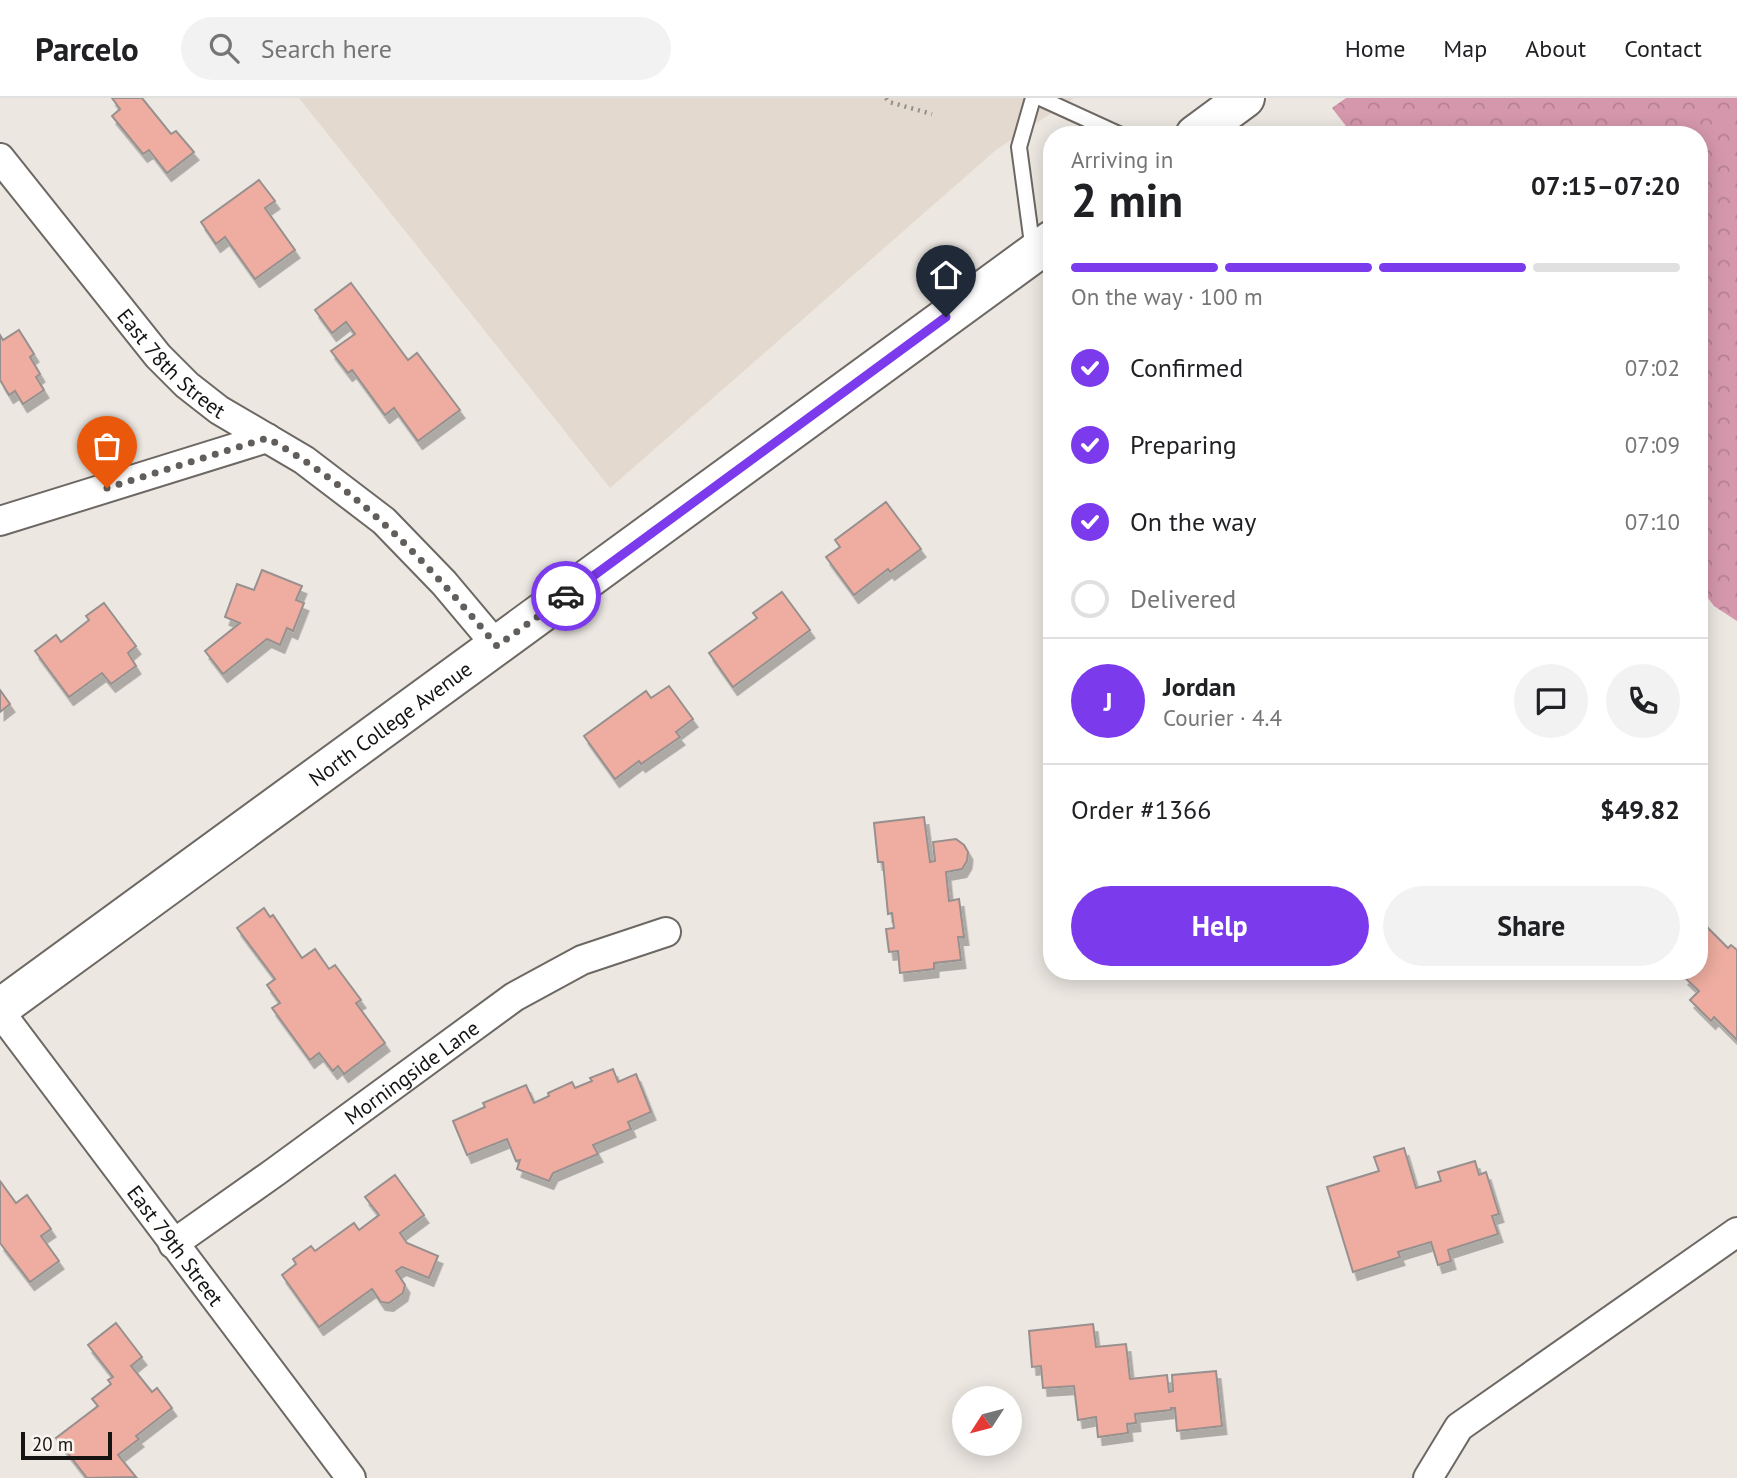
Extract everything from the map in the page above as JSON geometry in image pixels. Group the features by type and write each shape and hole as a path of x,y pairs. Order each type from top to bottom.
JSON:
{"main road":[{"path":"1207,126 1245,98"},
{"name":"North College Avenue","path":"0,1010 1043,246"}],"street":[{"name":"East 78th Street","path":"0,158 158,356 187,385 219,410 304,460 384,521 444,583 497,646"},
{"path":"0,521 267,438"},
{"name":"Morningside Lane","path":"173,1244 514,997 591,957 666,932"},
{"name":"East 79th Street","path":"0,1010 351,1478"},
{"path":"1428,1478 1459,1427 1737,1232"}],"lane":[{"path":"1033,98 1019,147 1043,246"},
{"path":"1040,98 1101,126"}],"path":[{"path":"886,98 889,102 932,114"}],"shaded area":[{"path":"299,98 1074,98 996,150 610,488"}],"green space":[{"path":"1346,98 1737,98 1737,621 1714,606 1708,598 1708,126 1346,126 1332,108"}],"building":[{"path":"112,98 142,98 171,134 176,131 194,152 167,173 149,150 143,154 112,116 120,109"},
{"path":"259,180 275,201 265,208 295,250 255,279 225,237 216,244 201,222"},
{"path":"351,283 408,360 417,353 460,410 418,441 394,408 385,415 352,370 348,373 331,351 355,334 346,322 332,333 315,310"},
{"path":"19,330 34,354 30,357 40,374 36,377 44,390 23,404 15,391 9,395 0,380 0,335 3,340"},
{"path":"886,502 921,549 890,572 888,569 854,595 826,557 840,547 835,540"},
{"path":"262,570 302,586 296,600 304,603 293,631 287,628 280,645 267,639 223,674 205,651 240,623 225,617 237,584 254,590"},
{"path":"782,592 810,630 733,687 709,653 757,618 753,613"},
{"path":"104,603 136,646 128,653 136,666 111,684 102,673 69,697 35,651 56,635 61,642 89,620 86,616"},
{"path":"669,686 693,719 676,732 680,737 615,779 584,736 646,691 651,698"},
{"path":"0,690 10,704 0,712"},
{"path":"924,817 930,862 935,861 933,842 956,839 968,852 962,869 946,872 949,901 959,899 964,937 958,937 961,960 934,963 934,969 900,973 898,951 889,952 886,929 894,928 892,913 888,914 883,862 878,862 874,823"},
{"path":"264,908 270,917 273,915 302,958 315,949 329,969 335,965 361,1000 356,1003 385,1043 344,1074 338,1066 333,1071 319,1053 310,1060 272,1008 280,1003 267,985 275,979 237,928"},
{"path":"1708,928 1728,948 1731,945 1737,950 1737,1040 1714,1017 1711,1021 1690,1000 1699,991 1687,980 1708,980"},
{"path":"613,1069 618,1082 636,1074 651,1112 628,1122 631,1129 593,1145 598,1154 553,1173 549,1181 517,1169 520,1160 516,1161 507,1139 467,1155 453,1121 485,1107 483,1103 526,1085 534,1103 572,1082 575,1088 592,1081 590,1078"},
{"path":"1404,1148 1416,1188 1441,1181 1438,1172 1475,1161 1479,1175 1486,1172 1499,1214 1492,1216 1498,1234 1448,1250 1451,1261 1438,1265 1431,1242 1398,1252 1400,1257 1353,1272 1327,1187 1379,1171 1374,1157"},
{"path":"395,1175 424,1215 400,1233 407,1243 438,1256 429,1278 402,1267 396,1271 405,1285 403,1293 389,1303 381,1302 372,1289 319,1327 282,1275 296,1264 293,1259 311,1246 315,1251 354,1223 359,1230 379,1215 365,1197"},
{"path":"0,1181 16,1203 27,1195 51,1229 41,1236 59,1261 30,1282 0,1243"},
{"path":"116,1323 142,1357 131,1366 152,1392 157,1388 172,1408 136,1436 139,1439 118,1455 136,1477 87,1478 56,1438 98,1406 92,1399 111,1384 108,1380 113,1377 88,1345"},
{"path":"1093,1324 1096,1347 1126,1344 1130,1379 1167,1375 1169,1392 1173,1391 1172,1375 1216,1371 1222,1426 1177,1431 1175,1408 1171,1408 1135,1414 1136,1423 1127,1424 1128,1433 1098,1437 1096,1417 1078,1420 1074,1386 1043,1388 1041,1366 1032,1367 1029,1331"}],"way so far":[{"path":"107,488 267,438 304,460 384,521 444,583 497,646 566,596"}],"route":[{"path":"566,596 946,317"}]}
